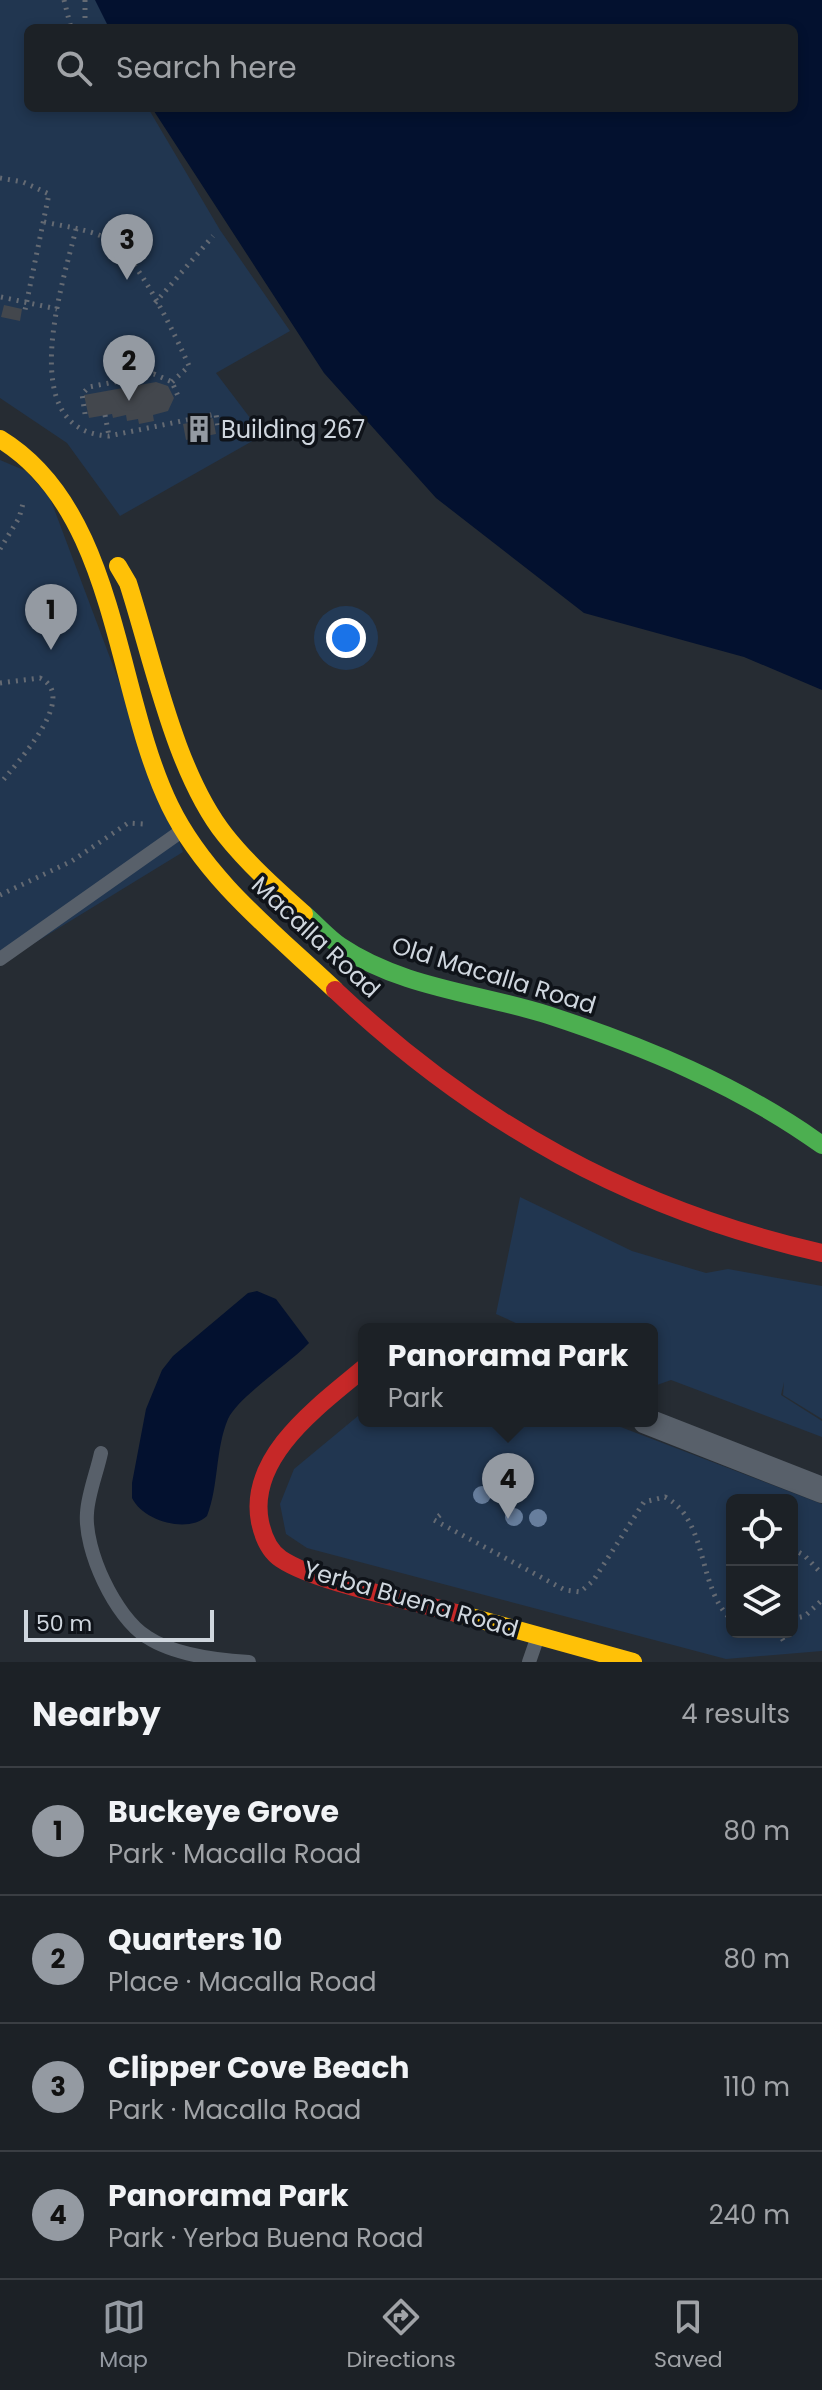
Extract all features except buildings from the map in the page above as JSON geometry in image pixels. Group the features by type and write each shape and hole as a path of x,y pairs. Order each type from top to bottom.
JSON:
{"street":[{"name":"Macalla Road","path":"0,439 37,465 68,509 93,571 144,742 183,830 227,885 424,1069 511,1131 717,1227 822,1253"},
{"name":"Old Macalla Road","path":"118,566 128,583 190,777 224,834 267,881 340,946 383,969 425,984 544,1014 644,1048 787,1120 822,1145"},
{"name":"Yerba Buena Road","path":"358,1374 277,1452 265,1470 259,1511 262,1534 276,1556 302,1570 633,1662"},
{"path":"658,1426 822,1490"}],"lane":[{"path":"0,959 183,830"},
{"path":"101,1453 87,1512 88,1548 122,1609 146,1637 185,1652 249,1662"},
{"path":"529,1662 538,1636"}],"path":[{"path":"64,0 70,24"},
{"path":"85,0 85,24"},
{"path":"0,178 23,182 49,194 24,315"},
{"path":"44,222 114,242 133,264 189,366 172,382"},
{"path":"76,229 50,344 58,401 70,419 94,435 109,436 216,414 218,427"},
{"path":"155,303 213,236"},
{"path":"1,297 57,309"},
{"path":"85,414 82,394 89,387 154,374 172,382 178,396"},
{"path":"105,415 109,436"},
{"path":"0,549 19,518 23,494"},
{"path":"0,683 40,678 52,687 55,696 47,720 0,784"},
{"path":"440,1515 434,1520 565,1590 580,1592 593,1581 644,1502 665,1497 676,1506 692,1530 719,1604 726,1613"},
{"path":"798,1552 822,1574"},
{"path":"798,1618 805,1616 822,1600"},
{"path":"781,1638 786,1645"}],"shaded area":[{"path":"0,0 98,0 109,24 24,24 24,112 150,112 220,230 290,331 216,373 263,435 120,516 67,443 0,398"},
{"path":"95,0 822,0 822,690 744,657 584,613 436,498 324,373 155,112 798,112 798,24 107,24"},
{"path":"0,460 26,471 50,498 183,852 0,964"},
{"path":"520,1197 632,1251 706,1273 728,1269 822,1286 822,1419 783,1395 784,1382 781,1395 822,1421 822,1437 671,1380 658,1385 658,1323 516,1323 496,1314"},
{"path":"257,1291 276,1299 309,1343 242,1401 228,1419 207,1516 189,1524 156,1519 132,1498 132,1483 146,1409 162,1370 173,1356 248,1293"},
{"path":"358,1416 358,1427 621,1427 796,1494 726,1494 726,1638 798,1638 798,1495 822,1504 822,1651 726,1659 307,1548 286,1534 280,1504 294,1469"}],"traffic: fast":[{"path":"304,914 340,946 364,960 441,988 548,1015 655,1054 758,1104 822,1145"}],"traffic: slow":[{"path":"0,439 39,471 68,511 91,556 151,760 185,833 222,882 335,990"},
{"path":"118,566 128,583 167,714 192,780 225,835 304,914"},
{"path":"456,1613 633,1662"}],"traffic: jam":[{"path":"335,990 444,1081 560,1155 622,1186 686,1212 752,1235 822,1253"},
{"path":"358,1373 308,1416 276,1454 265,1475 259,1498 260,1522 265,1538 281,1559 317,1576 456,1613"}],"place":[{"name":"Clipper Cove Beach","path":"127,280"},
{"name":"Quarters 10","path":"129,401"},
{"name":"Building 267","path":"199,429"},
{"name":"Buckeye Grove","path":"51,650"},
{"name":"Panorama Park","path":"508,1519"}]}
